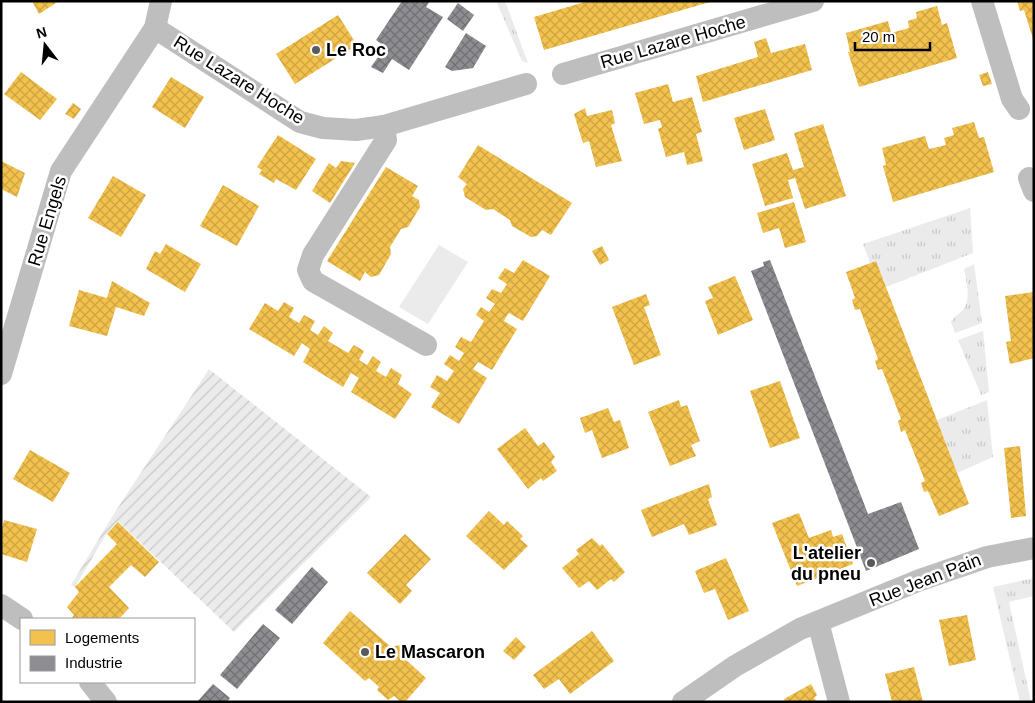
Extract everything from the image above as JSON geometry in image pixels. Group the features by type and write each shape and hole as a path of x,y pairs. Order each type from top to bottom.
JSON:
{"street":[{"name":"Rue Engels","path":"1,374 61,171 155,28 161,1"},
{"name":"Rue Lazare Hoche","path":"563,74 813,1"},
{"path":"982,1 1012,99 1020,109"},
{"name":"Rue Lazare Hoche","path":"155,28 300,122 323,128 356,130 384,126 526,84"},
{"path":"384,126 386,140 313,255 308,270 313,281 426,345"},
{"name":"Rue Jean Pain","path":"683,702 735,666 818,622 920,580 987,557 1034,548"},
{"path":"1,605 20,618"},
{"path":"818,622 839,702"},
{"path":"91,683 106,702"}],"green space":[{"path":"496,1 505,1 528,63 522,61"},
{"path":"970,208 973,253 886,287 876,261 870,263 863,244"},
{"path":"439,245 468,262 428,324 399,307"},
{"path":"974,264 982,323 955,333 951,322 963,310 967,301 968,290 964,269"},
{"path":"983,331 989,392 981,395 958,340"},
{"path":"209,369 371,497 234,632 118,521 107,533 75,587 71,585 115,512"},
{"path":"987,400 993,457 957,473 937,420"},
{"path":"1034,578 1034,596 1009,602 1031,702 1020,702 993,587"}],"building: Logements":[{"path":"32,1 59,1 39,14"},
{"path":"588,1 710,2 544,50 534,17"},
{"path":"1017,1 1034,1 1034,42 1024,10 1020,11"},
{"path":"937,6 942,25 947,23 957,58 859,87 848,52 850,52 846,33 888,21 891,33 909,28 908,21 917,18 916,12"},
{"name":"Le Roc","path":"338,15 357,45 295,84 276,54"},
{"path":"766,38 771,53 805,44 812,70 703,102 696,76 758,57 754,42"},
{"path":"21,72 57,99 40,120 4,94"},
{"path":"988,72 992,84 983,86 979,75"},
{"path":"171,77 204,97 185,128 152,107"},
{"path":"668,84 673,102 692,97 702,132 696,134 703,161 687,165 684,152 666,157 658,129 662,127 660,120 644,124 635,93"},
{"path":"73,103 81,109 74,119 65,114"},
{"path":"585,108 587,116 612,110 615,123 611,125 622,161 596,167 589,141 583,143 574,114"},
{"path":"765,109 775,140 744,150 734,118"},
{"path":"974,122 979,138 984,137 994,172 893,202 883,166 886,165 882,148 925,136 929,149 946,145 944,138 954,135 952,128"},
{"path":"823,124 846,196 805,209 795,178 788,180 793,198 765,206 752,164 787,153 793,170 804,167 794,133"},
{"path":"278,135 316,159 296,190 276,179 274,183 259,174 262,170 257,167"},
{"path":"478,145 572,203 551,235 542,230 537,236 531,237 512,226 510,220 493,209 486,210 465,197 463,189 467,184 458,177"},
{"path":"1,161 25,173 17,197 1,189"},
{"path":"341,161 355,163 330,203 312,191 329,163 336,168"},
{"path":"386,167 418,186 412,196 419,200 420,207 408,227 401,229 390,247 391,254 379,275 371,277 365,272 360,281 327,261"},
{"path":"113,176 146,195 121,237 88,218"},
{"path":"223,185 259,206 237,246 200,226"},
{"path":"794,202 806,242 785,248 779,228 763,233 757,213"},
{"path":"166,244 201,264 185,292 146,269 155,251 160,254"},
{"path":"602,246 609,260 600,265 592,251"},
{"path":"523,260 550,276 523,321 509,313 506,317 504,321 517,329 492,370 478,362 473,369 487,378 459,424 431,407 440,393 430,387 437,375 447,381 454,371 444,364 450,355 459,361 464,353 455,347 461,337 471,342 484,321 476,315 481,307 489,312 495,304 486,298 492,289 501,293 507,284 498,278 505,268 514,273"},
{"path":"876,261 969,504 939,516 928,491 924,492 921,483 925,481 905,430 901,432 898,421 901,419 882,369 878,370 875,361 878,359 860,309 855,310 852,300 855,298 846,272"},
{"path":"735,276 753,320 718,335 705,301 713,298 708,287"},
{"path":"112,281 150,303 144,316 116,307 107,336 69,326 79,290 107,298"},
{"path":"1034,292 1034,358 1010,364 1006,342 1011,341 1005,296"},
{"path":"646,294 650,305 644,307 661,355 634,365 612,307"},
{"path":"284,302 294,308 289,317 299,323 304,315 315,321 310,330 318,335 324,326 333,333 328,341 348,353 354,345 364,351 359,360 367,365 373,356 381,362 376,371 386,377 391,368 402,375 398,384 412,394 395,419 351,392 359,378 351,373 343,387 303,362 310,349 302,343 294,356 249,329 265,303 278,311"},
{"path":"780,381 800,438 770,448 750,391"},
{"path":"679,400 681,407 687,405 700,441 691,445 696,456 670,466 648,412"},
{"path":"608,408 614,422 620,420 629,448 602,458 592,430 585,433 580,418"},
{"path":"525,428 538,446 544,442 555,457 551,462 557,471 543,481 541,478 528,489 497,449"},
{"path":"1020,446 1026,516 1011,518 1004,448"},
{"path":"30,450 70,473 53,502 13,479"},
{"path":"709,484 712,497 708,499 717,525 689,535 684,524 652,537 641,510"},
{"path":"489,511 504,525 507,521 523,536 520,539 528,546 504,570 466,536"},
{"path":"799,513 809,538 831,530 833,537 842,534 853,564 797,586 772,523"},
{"path":"4,520 37,529 27,562 1,554 1,533"},
{"path":"118,522 159,562 145,577 131,565 109,587 129,608 120,618 72,618 74,615 67,607 79,592 75,587 117,544 107,534"},
{"path":"405,534 431,559 406,585 412,591 400,604 367,573"},
{"path":"592,538 600,546 602,544 625,572 614,582 611,579 597,590 589,581 579,588 562,568 579,554 576,550"},
{"path":"726,558 749,611 728,620 715,589 704,593 695,571"},
{"name":"Le Mascaron","path":"350,611 391,647 399,645 405,652 405,659 426,678 405,702 401,702 394,696 388,700 377,690 379,687 369,678 365,681 323,643"},
{"path":"967,615 976,660 949,666 939,620"},
{"path":"592,631 614,661 570,694 559,679 544,689 533,675"},
{"path":"516,637 526,647 514,660 503,651"},
{"path":"914,667 923,702 892,702 885,674"},
{"path":"811,684 817,695 814,698 817,702 785,702 784,699"}],"building: Industrie":[{"path":"402,1 430,1 426,7 443,17 409,70 392,59 383,73 371,67 385,47 376,40"},
{"path":"458,3 474,15 463,31 447,19"},
{"path":"466,33 486,46 473,68 452,71 445,67"},
{"path":"770,260 868,514 901,502 919,549 866,571 751,271 764,266 763,262"},
{"path":"312,567 328,582 292,624 275,610"},
{"path":"263,624 280,638 237,689 220,675"},
{"path":"213,684 230,698 227,702 197,702"}],"place":[{"name":"Le Roc","path":"316,50"},
{"name":"L'atelier du pneu","path":"871,563"},
{"name":"Le Mascaron","path":"365,652"}]}
